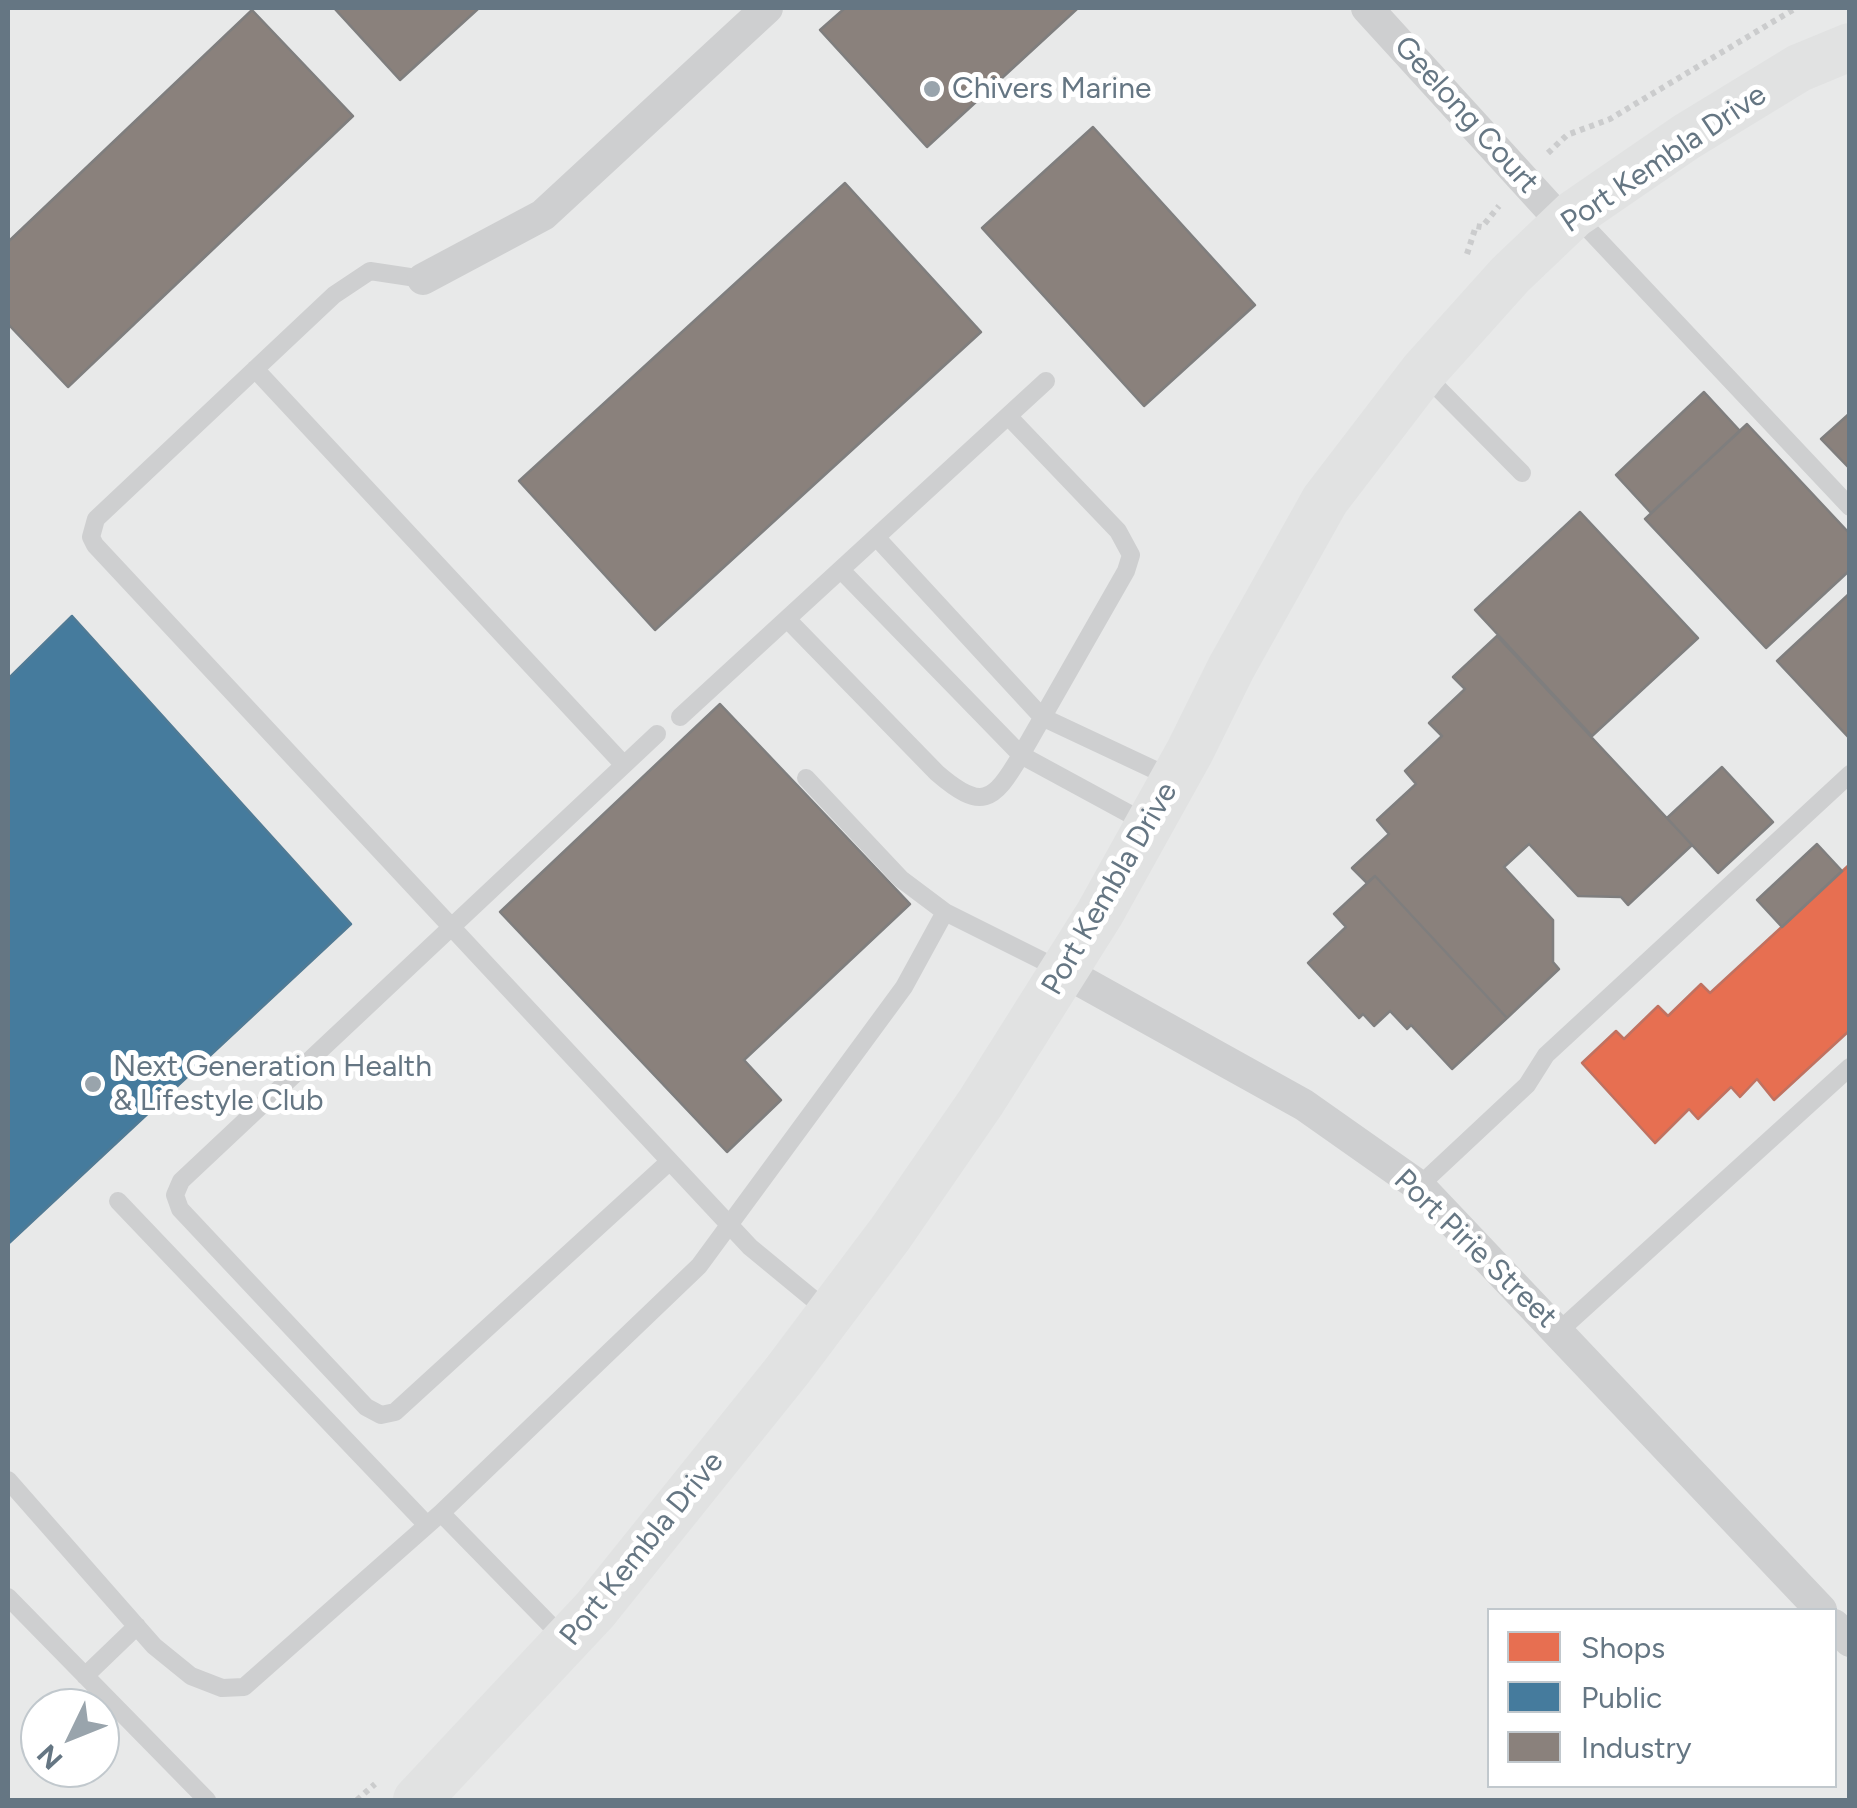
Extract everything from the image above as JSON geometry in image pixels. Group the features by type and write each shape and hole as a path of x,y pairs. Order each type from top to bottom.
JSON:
{"street":[{"path":"423,280 543,215 767,8"},
{"name":"Geelong Court","path":"1368,8 1569,219"},
{"name":"Port Kembla Drive","path":"402,1786 566,1641 631,1566 830,1314 971,1117 1063,971 1174,780 1325,500 1423,372 1510,274 1569,219 1686,137 1799,68 1850,47"},
{"name":"Port Pirie Street","path":"1063,971 1304,1105 1419,1186 1818,1608"}],"lane":[{"path":"1569,219 1850,508"},
{"path":"423,280 370,271 334,294 96,519 91,537 729,1224 830,1314"},
{"path":"255,370 624,765"},
{"path":"1423,372 1522,473"},
{"path":"680,717 1046,381"},
{"path":"787,619 937,774 958,792 976,800 992,796 1004,785 1021,756 1126,571 1131,555 1118,532 1008,417"},
{"path":"877,538 1042,717 1174,780"},
{"path":"841,570 1021,756 1110,800 1148,824"},
{"path":"657,734 180,1182 175,1196 180,1208 312,1350 366,1407 381,1416 395,1412 670,1161"},
{"path":"1419,1186 1527,1085 1546,1055 1850,774"},
{"path":"806,778 901,879 945,912 1063,971"},
{"path":"8,1480 154,1646 191,1676 222,1688 244,1688 434,1519 698,1266 904,988 945,912"},
{"path":"1559,1331 1850,1067"},
{"path":"118,1201 434,1519 566,1641"},
{"path":"8,1597 207,1800"},
{"path":"85,1676 137,1626"}],"path":[{"path":"1556,145 1567,135 1610,118 1796,8"},
{"path":"1461,262 1469,251 1476,226 1482,226"},
{"path":"358,1800 402,1786"}],"shaded area":[{"path":"8,8 1849,8 1849,1800 8,1800"}],"building: Shops":[{"path":"1850,864 1850,1030 1774,1100 1757,1079 1740,1097 1731,1087 1698,1119 1689,1109 1655,1143 1582,1063 1616,1031 1624,1039 1658,1006 1668,1016 1701,984 1710,993"}],"building: Public":[{"name":"Next Generation Health & Lifestyle Club","path":"72,616 351,924 8,1244 8,679"}],"building: Industry":[{"path":"334,8 479,8 400,80"},
{"name":"Chivers Marine","path":"845,8 1078,8 927,147 820,30"},
{"path":"252,10 353,116 68,387 8,324 8,242"},
{"path":"1093,127 1255,305 1144,406 982,228"},
{"path":"845,183 981,332 655,630 519,481"},
{"path":"1704,392 1740,431 1651,513 1616,475"},
{"path":"1850,413 1850,469 1821,439"},
{"path":"1747,424 1850,534 1850,570 1766,648 1645,519"},
{"path":"1580,512 1698,638 1592,736 1475,610"},
{"path":"1850,593 1850,739 1777,661"},
{"path":"1497,636 1692,845 1628,905 1621,897 1578,896 1529,844 1504,867 1553,920 1553,962 1559,969 1507,1018 1375,876 1367,883 1352,868 1389,834 1377,820 1416,784 1405,771 1442,736 1429,723 1465,689 1453,677"},
{"path":"720,704 910,904 744,1060 781,1100 727,1152 500,912"},
{"path":"1722,767 1773,822 1718,873 1667,818"},
{"path":"1817,844 1842,871 1782,927 1757,900"},
{"path":"1375,876 1507,1018 1452,1069 1411,1025 1407,1029 1390,1011 1374,1026 1363,1014 1359,1018 1308,963 1346,927 1334,914"}],"place":[{"name":"Chivers Marine","path":"932,89"},
{"name":"Next Generation Health & Lifestyle Club","path":"93,1084"}]}
